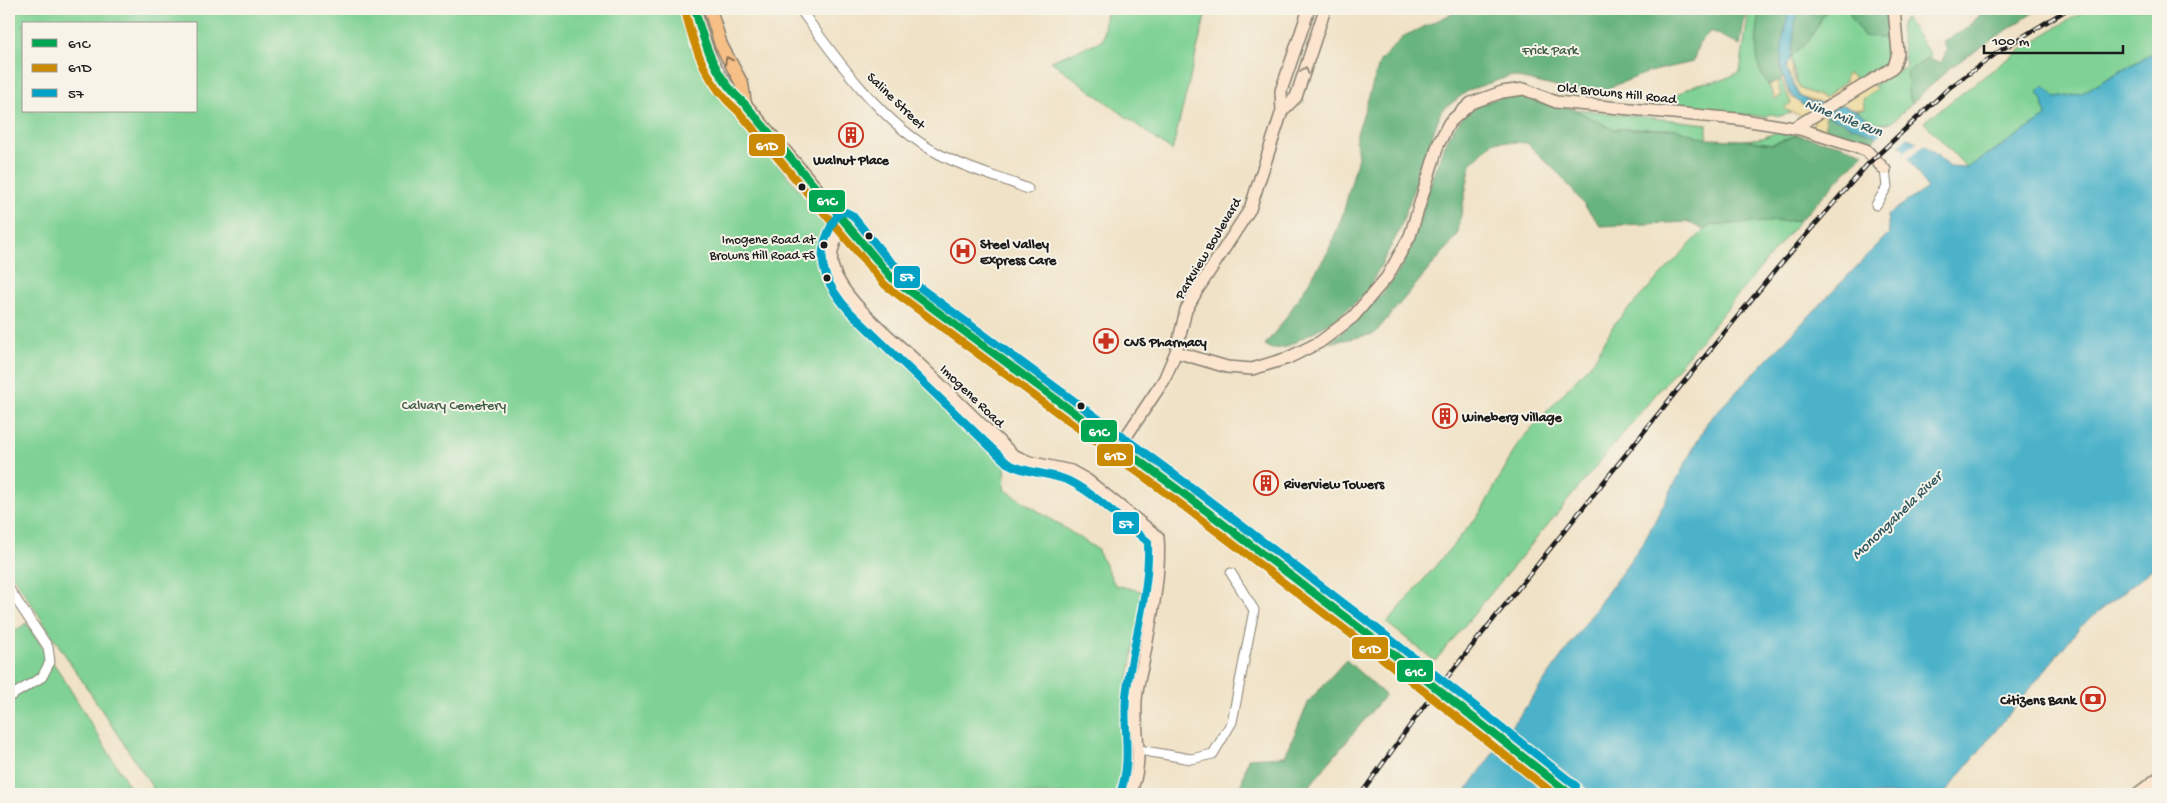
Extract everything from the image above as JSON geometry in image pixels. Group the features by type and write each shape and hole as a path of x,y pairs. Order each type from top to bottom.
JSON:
{"main road":[{"path":"696,9 706,45 730,94 745,104 898,282 1374,639 1570,794"},
{"path":"710,9 722,47 742,84 745,104"}],"street":[{"name":"Saline Street","path":"800,9 821,38 874,102 913,137 940,155 1028,189"},
{"name":"Parkview Boulevard","path":"1119,447 1164,380 1176,352 1186,310 1250,210 1282,111 1281,91 1309,9"},
{"name":"Parkview Boulevard","path":"1282,111 1296,97 1326,9"},
{"path":"1798,125 1890,70 1898,60 1894,9"},
{"name":"Old Browns Hill Road","path":"1176,352 1227,367 1252,369 1288,358 1320,342 1353,317 1387,277 1410,236 1438,145 1448,123 1470,103 1502,92 1524,90 1556,102 1798,125 1866,150 1885,170 1887,176 1887,187 1876,205"},
{"name":"Imogene Road","path":"845,222 834,241 831,258 832,265 839,282 864,311 1013,455 1029,462 1072,471 1158,537 1159,554 1151,619 1136,699 1140,750"},
{"path":"1130,794 1137,776 1140,750 1191,759 1213,754 1232,722 1254,610 1231,573"},
{"path":"9,589 48,647 50,662 42,677 9,697"},
{"path":"2137,794 2158,778"}],"green space":[{"name":"Calvary Cemetery","path":"9,9 687,9 694,47 721,96 825,221 825,279 1006,462 1004,489 1097,549 1115,585 1144,592 1131,664 1127,718 1130,762 1127,783 1123,794 157,794 9,570"},
{"path":"1106,9 1207,9 1172,151 1051,61 1103,40"},
{"name":"Frick Park","path":"1462,9 1746,9 1740,45 1711,31 1699,43 1693,62 1649,72 1603,90 1583,93 1510,76 1469,90 1441,111 1399,231 1366,293 1335,320 1286,347 1271,349 1265,345 1285,319 1328,252 1343,214 1358,157 1356,137 1380,61 1404,36"},
{"path":"1749,9 1760,9 1757,38 1759,68 1776,99 1781,96 1777,81 1781,79 1791,103 1785,108 1791,113 1780,116 1770,114 1764,117 1671,104 1665,101 1697,84 1723,80 1740,72"},
{"path":"1760,9 1789,9 1780,65 1783,78 1769,85 1763,77 1757,59"},
{"path":"1797,9 1827,9 1809,40 1791,57"},
{"path":"1827,9 1851,9 1850,15 1876,36 1891,40 1891,49 1887,62 1878,70 1858,81 1846,75 1845,82 1825,98 1800,89 1797,86 1791,57 1809,40"},
{"path":"1851,9 1888,9 1891,40 1864,36 1850,15"},
{"path":"1985,9 2039,9 1951,67 1912,103 1908,94 1907,72 1929,58 1941,63 1947,50 1943,41 1967,29"},
{"path":"2089,9 2158,9 2158,50 2080,94 2056,98 2044,86 2043,100 2046,117 1967,168 1924,122 2025,47"},
{"path":"1906,19 1931,55 1908,72 1908,94 1912,103 1892,122 1878,124 1855,110 1864,109 1863,99 1873,86 1906,66 1900,29 1902,21"},
{"path":"1506,96 1522,96 1573,109 1613,129 1676,129 1707,139 1743,140 1772,144 1798,135 1864,153 1800,220 1711,225 1704,230 1688,222 1601,226 1562,177 1527,143 1494,141 1471,163 1457,236 1374,334 1329,343 1373,304 1392,282 1400,269 1414,238 1434,173 1451,133 1463,117 1477,106"},
{"path":"1573,109 1707,124 1707,139 1676,129 1613,129"},
{"path":"1825,115 1877,135 1877,137 1867,147 1826,131"},
{"path":"1777,132 1798,135 1772,144 1743,140 1763,138"},
{"path":"1800,220 1435,661 1387,623 1481,512 1519,442 1594,360 1615,323 1704,230 1711,225"},
{"path":"26,623 62,676 134,794 9,794 9,636"},
{"path":"1346,660 1385,695 1311,784 1306,794 1239,794 1248,758 1285,756 1309,701"}],"sand":[{"path":"1791,57 1793,76 1800,89 1825,98 1845,82 1846,75 1849,74 1858,81 1862,79 1877,88 1863,99 1864,109 1811,101 1800,96 1788,73 1787,65"},
{"path":"1783,78 1791,97 1825,115 1826,131 1811,127 1815,120 1784,108 1791,103 1781,79"},
{"path":"1777,81 1781,96 1775,99 1769,85"}],"water":[{"path":"1789,9 1797,9 1791,57 1786,68 1799,96 1811,102 1843,105 1855,110 1882,127 1926,146 1950,167 1967,168 2046,117 2043,100 2037,92 2044,86 2056,98 2080,94 2158,50 2158,564 2080,627 1944,794 1464,794 1644,541 1708,421 1889,233 1887,215 1927,188 1902,147 1802,105 1792,95 1782,73 1781,60"}],"pier":[{"path":"1888,126 1909,135 1897,148 1876,138"},
{"path":"1919,140 1926,143 1908,159 1903,153"},
{"path":"1508,727 1593,794 1551,794 1492,748"}],"railway":[{"path":"1361,794 1424,706 1675,393 1779,266 1867,165 1949,88 2004,48 2068,9"}],"transit line":[{"name":"61C","path":"695,9 712,61 726,84 892,278 1192,500 1374,639 1570,794"},
{"name":"61D","path":"685,11 698,53 718,90 738,111 885,285 1186,508 1368,647 1554,794"},
{"name":"57","path":"1121,791 1127,756 1126,696 1144,600 1148,542 1100,501 1069,481 1014,467 1007,463 849,311 835,293 823,265 824,244 833,222 840,213 846,212 852,215 886,257 915,284 1198,492 1380,631 1576,786"}],"place":[{"name":"Walnut Place","path":"851,135"},
{"name":"Imogene Road at Browns Hill Road FS","path":"824,245"},
{"name":"Steel Valley Express Care","path":"963,251"},
{"name":"CVS Pharmacy","path":"1106,341"},
{"name":"Wineberg Village","path":"1445,416"},
{"name":"Riverview Towers","path":"1266,483"},
{"name":"Citizens Bank","path":"2093,699"}],"water label":[{"name":"Nine Mile Run","path":"1844,117"},
{"name":"Monongahela River","path":"1896,515"}]}
